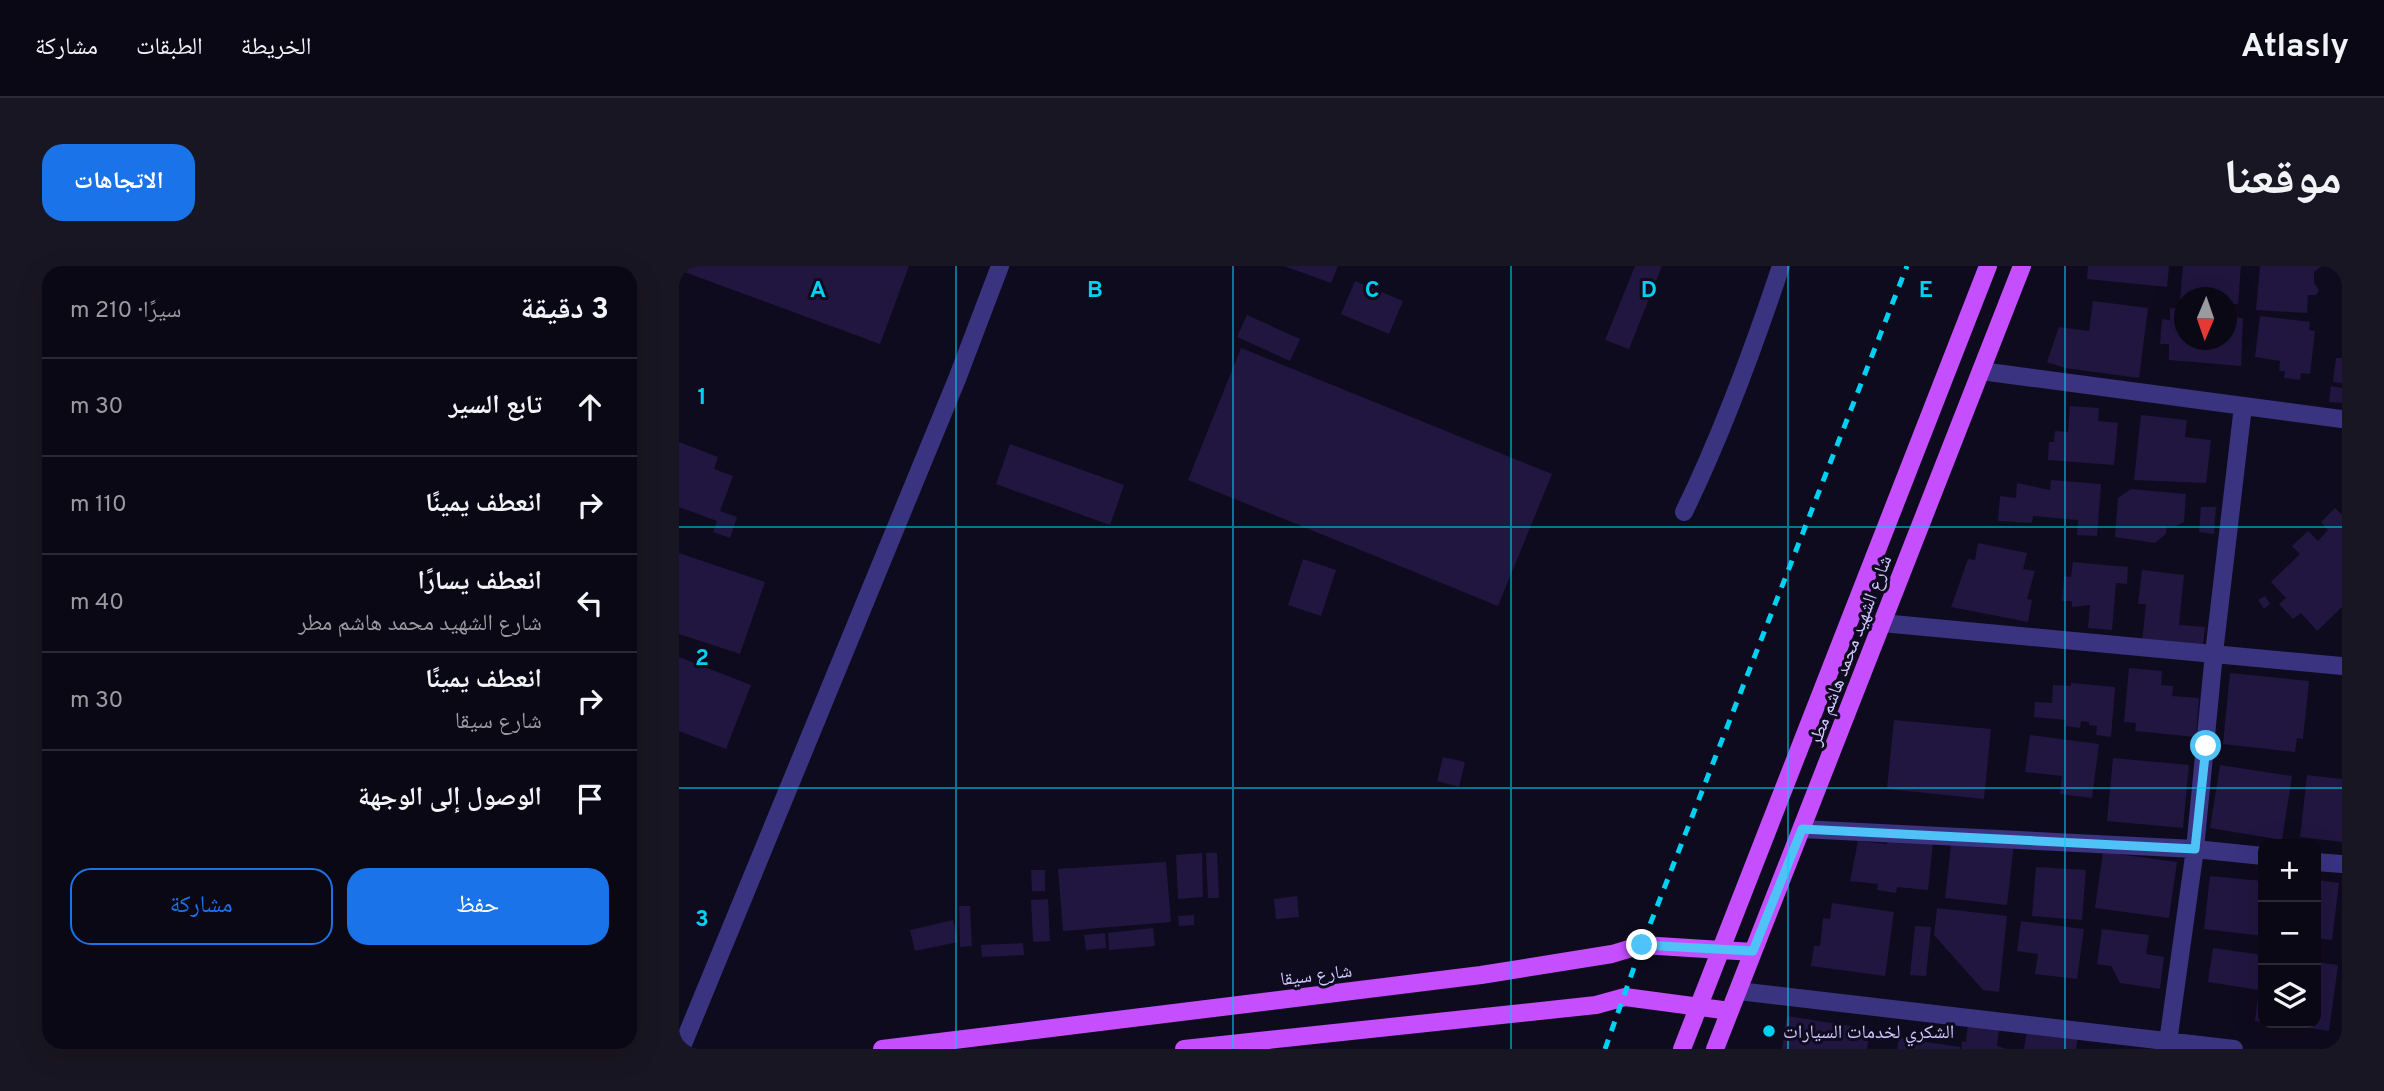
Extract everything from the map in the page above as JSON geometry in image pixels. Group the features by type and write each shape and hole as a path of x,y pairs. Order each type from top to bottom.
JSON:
{"main road":[{"name":"شارع الشهيد محمد هاشم مطر","path":"1682,1049 1988,266"},
{"name":"شارع الشهيد محمد هاشم مطر","path":"1715,1049 2022,266"},
{"name":"شارع سيقا","path":"883,1049 1481,975 1612,954 1642,945 1753,951"},
{"path":"1184,1049 1596,1005 1625,997 1730,1011"}],"street":[{"path":"681,1049 957,379 1000,266"},
{"path":"1683,512 1743,378 1781,266"},
{"path":"1981,370 2342,419"},
{"path":"2168,1046 2195,849 2214,653 2243,406"},
{"path":"1882,623 2342,666"},
{"path":"1802,829 2195,849 2258,855"},
{"path":"2321,862 2342,864"},
{"path":"1738,991 2168,1046 2234,1049"}],"building":[{"path":"679,266 909,266 880,344 679,270"},
{"path":"1284,266 1338,266 1331,283"},
{"path":"1635,266 1662,266 1629,349 1605,340"},
{"path":"2088,266 2169,266 2167,287 2087,279"},
{"path":"2183,266 2241,266 2238,304 2237,287 2181,287"},
{"path":"2260,266 2322,266 2314,272 2314,283 2319,290 2316,295 2308,295 2307,313 2256,310"},
{"path":"1355,281 1403,301 1389,334 1341,314"},
{"path":"2093,301 2148,308 2139,378 2065,368 2047,362 2059,327 2089,331"},
{"path":"2170,308 2174,308 2174,350 2237,350 2237,317 2243,318 2241,366 2169,360 2169,344 2160,344 2162,319 2170,320"},
{"path":"1247,315 1300,339 1290,361 1237,337"},
{"path":"2260,316 2310,322 2309,330 2315,331 2310,374 2301,373 2300,380 2284,378 2285,371 2279,371 2280,361 2255,357"},
{"path":"1241,348 1552,474 1498,606 1188,480"},
{"path":"2336,358 2342,358 2342,383 2333,382"},
{"path":"2331,386 2342,388 2342,403 2329,402"},
{"path":"2070,406 2099,408 2098,421 2118,423 2114,465 2048,460 2049,442 2054,442 2055,431 2068,432"},
{"path":"2141,415 2187,420 2185,437 2211,440 2206,483 2134,480"},
{"path":"679,442 718,457 714,469 733,476 720,511 737,517 730,538 713,532 717,521 679,507"},
{"path":"1010,444 1124,485 1110,525 996,484"},
{"path":"2051,480 2101,484 2097,536 2077,535 2078,520 2033,516 2032,523 1998,521 2000,496 2016,498 2017,483 2050,490"},
{"path":"2131,489 2186,494 2184,522 2174,527 2167,526 2166,534 2155,543 2115,537 2118,498"},
{"path":"2201,507 2216,507 2214,534 2199,532"},
{"path":"2335,508 2342,515 2342,607 2317,631 2301,613 2293,619 2279,604 2286,598 2271,582 2300,554 2292,546 2308,531 2318,541 2328,530 2321,522"},
{"path":"1978,543 2027,553 2023,569 2035,571 2027,599 2032,600 2028,622 1951,607 1968,559 1975,560"},
{"path":"679,553 765,582 740,654 679,634"},
{"path":"1303,559 1336,570 1321,616 1288,605"},
{"path":"2073,562 2128,567 2127,584 2116,583 2112,630 2088,628 2090,605 2072,607 2072,601 2062,601 2064,576 2071,577"},
{"path":"2142,570 2184,575 2179,625 2205,627 2203,646 2142,642 2146,604 2138,604"},
{"path":"2265,596 2270,604 2264,609 2258,600"},
{"path":"679,657 751,685 726,749 679,731"},
{"path":"2129,668 2162,671 2161,685 2173,686 2172,696 2199,698 2196,737 2135,731 2136,723 2124,722"},
{"path":"2230,673 2309,681 2303,739 2297,738 2295,752 2223,744"},
{"path":"2071,683 2115,687 2111,737 2096,735 2097,726 2089,725 2089,722 2081,721 2080,728 2065,726 2066,720 2034,717 2035,702 2052,703 2053,685 2071,686"},
{"path":"1894,720 1991,729 1984,799 1887,789"},
{"path":"2030,735 2099,744 2092,798 2060,794 2062,776 2025,772"},
{"path":"1443,757 1465,762 1459,787 1437,781"},
{"path":"2113,758 2189,765 2183,828 2107,821"},
{"path":"2220,765 2292,776 2282,839 2210,828"},
{"path":"2307,775 2342,779 2342,842 2300,837"},
{"path":"1888,837 1933,843 1928,890 1897,887 1896,893 1877,890 1878,884 1850,881 1858,841 1887,844"},
{"path":"1952,837 2014,843 2007,905 1945,898"},
{"path":"2103,852 2177,862 2169,918 2095,908"},
{"path":"1202,853 1203,897 1178,899 1176,855"},
{"path":"1206,853 1217,853 1219,898 1208,898"},
{"path":"1166,862 1171,922 1063,931 1058,869"},
{"path":"2036,867 2086,870 2082,920 2032,916"},
{"path":"1031,870 1045,870 1045,891 1032,891"},
{"path":"2210,876 2258,881 2258,935 2204,929"},
{"path":"2321,881 2339,883 2332,940 2321,939"},
{"path":"1297,896 1299,917 1276,919 1274,899"},
{"path":"1048,899 1050,941 1033,942 1031,900"},
{"path":"1832,903 1894,912 1885,976 1811,966 1814,946 1820,946 1823,918 1830,919"},
{"path":"959,906 970,906 972,946 960,947"},
{"path":"1937,908 2007,916 1999,992 1983,990 1934,935"},
{"path":"1194,915 1194,925 1179,926 1178,916"},
{"path":"953,920 958,942 915,951 910,930"},
{"path":"2021,921 2084,929 2077,979 2035,974 2038,954 2017,951"},
{"path":"1915,926 1931,927 1926,976 1910,975"},
{"path":"1153,928 1155,946 1109,950 1108,933"},
{"path":"2102,929 2149,935 2146,954 2164,957 2160,989 2120,983 2111,966 2097,964"},
{"path":"1105,933 1106,948 1086,950 1084,935"},
{"path":"1023,943 1024,955 982,957 981,945"},
{"path":"2213,948 2258,954 2258,990 2208,982"},
{"path":"2321,963 2338,965 2329,1031 2309,1028 2321,1028"},
{"path":"2258,998 2258,1021 2255,1021"},
{"path":"1787,1016 1870,1029 1867,1049 1782,1049"},
{"path":"1968,1024 1999,1029 1997,1046 2006,1049 1961,1049 1962,1041 1966,1042"},
{"path":"2027,1030 2078,1036 2076,1049 2024,1049"},
{"path":"1899,1038 1960,1047 1960,1049 1897,1049"}],"railway":[{"path":"1605,1049 1642,945 1907,266"}],"place":[{"name":"الشكري لخدمات السيارات","path":"1769,1031"}],"route":[{"path":"1642,945 1753,951 1802,829 2195,849 2206,746"}]}
